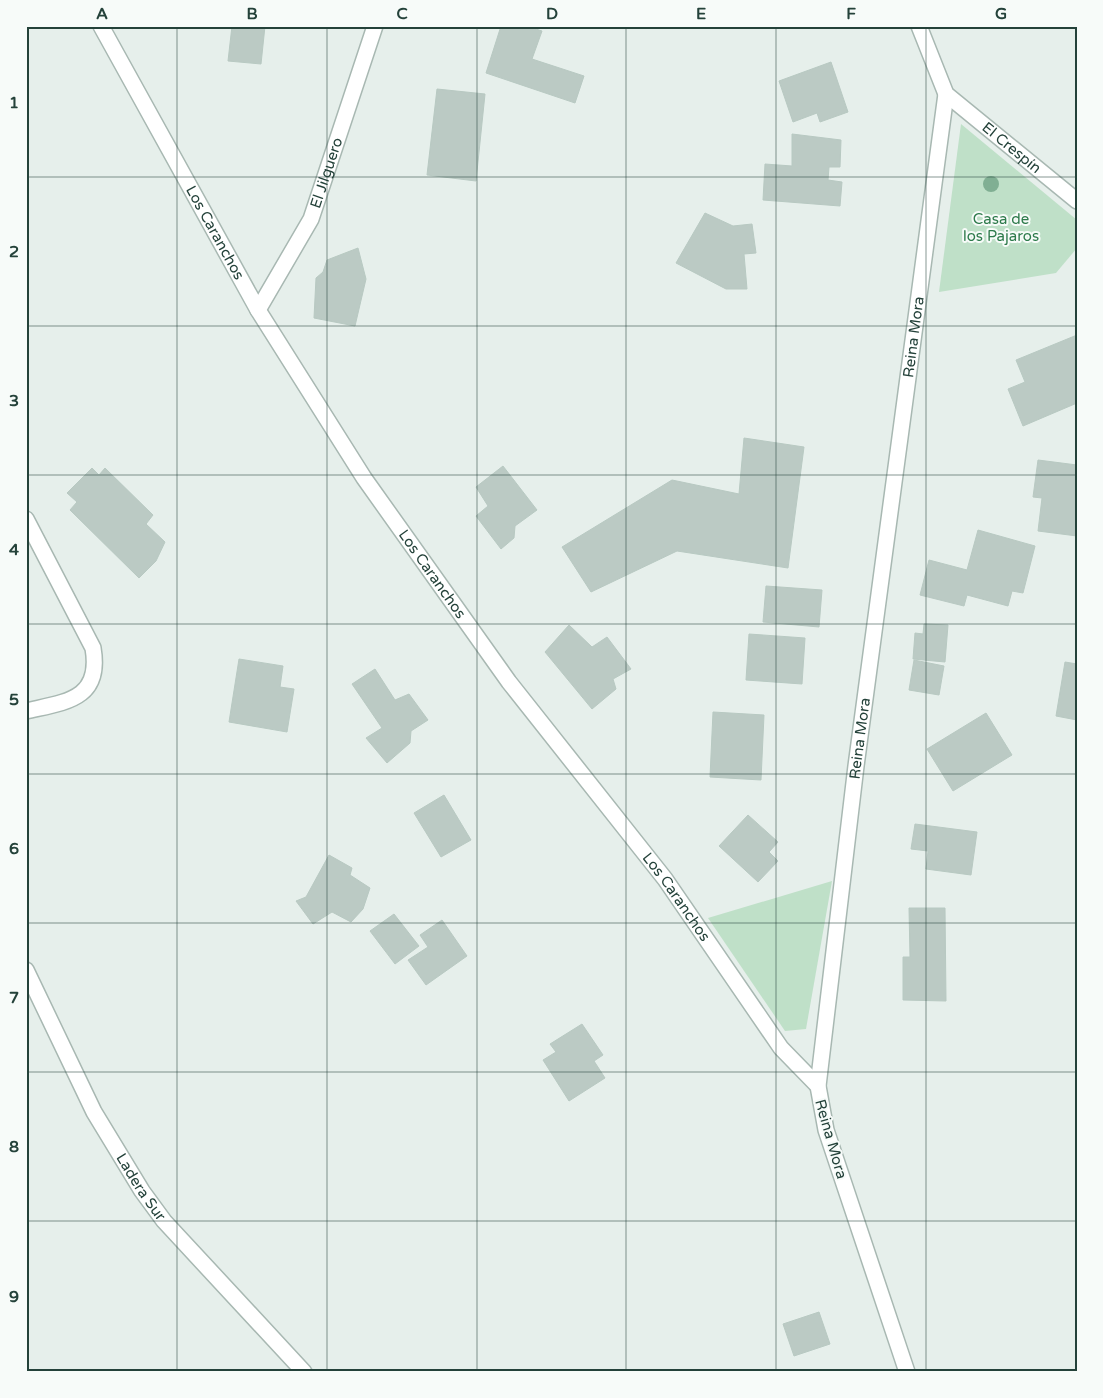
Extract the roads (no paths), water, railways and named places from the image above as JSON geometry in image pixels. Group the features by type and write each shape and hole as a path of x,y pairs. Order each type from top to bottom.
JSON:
{"street":[{"name":"Los Caranchos","path":"101,26 258,310 364,478 509,682 664,879 781,1048 818,1086"},
{"name":"El Jilguero","path":"258,310 311,219 374,26"},
{"path":"919,26 946,94"},
{"name":"El Crespín","path":"946,94 1077,201"},
{"name":"Reina Mora","path":"907,1372 826,1130 818,1086 858,746 946,94"},
{"path":"26,519 93,648 96,663 93,678 84,692 71,701 26,711"},
{"name":"Ladera Sur","path":"26,970 94,1112 142,1191 164,1221 304,1372"}],"park label":[{"name":"Casa de los Pajaros","path":"1001,228"}]}
